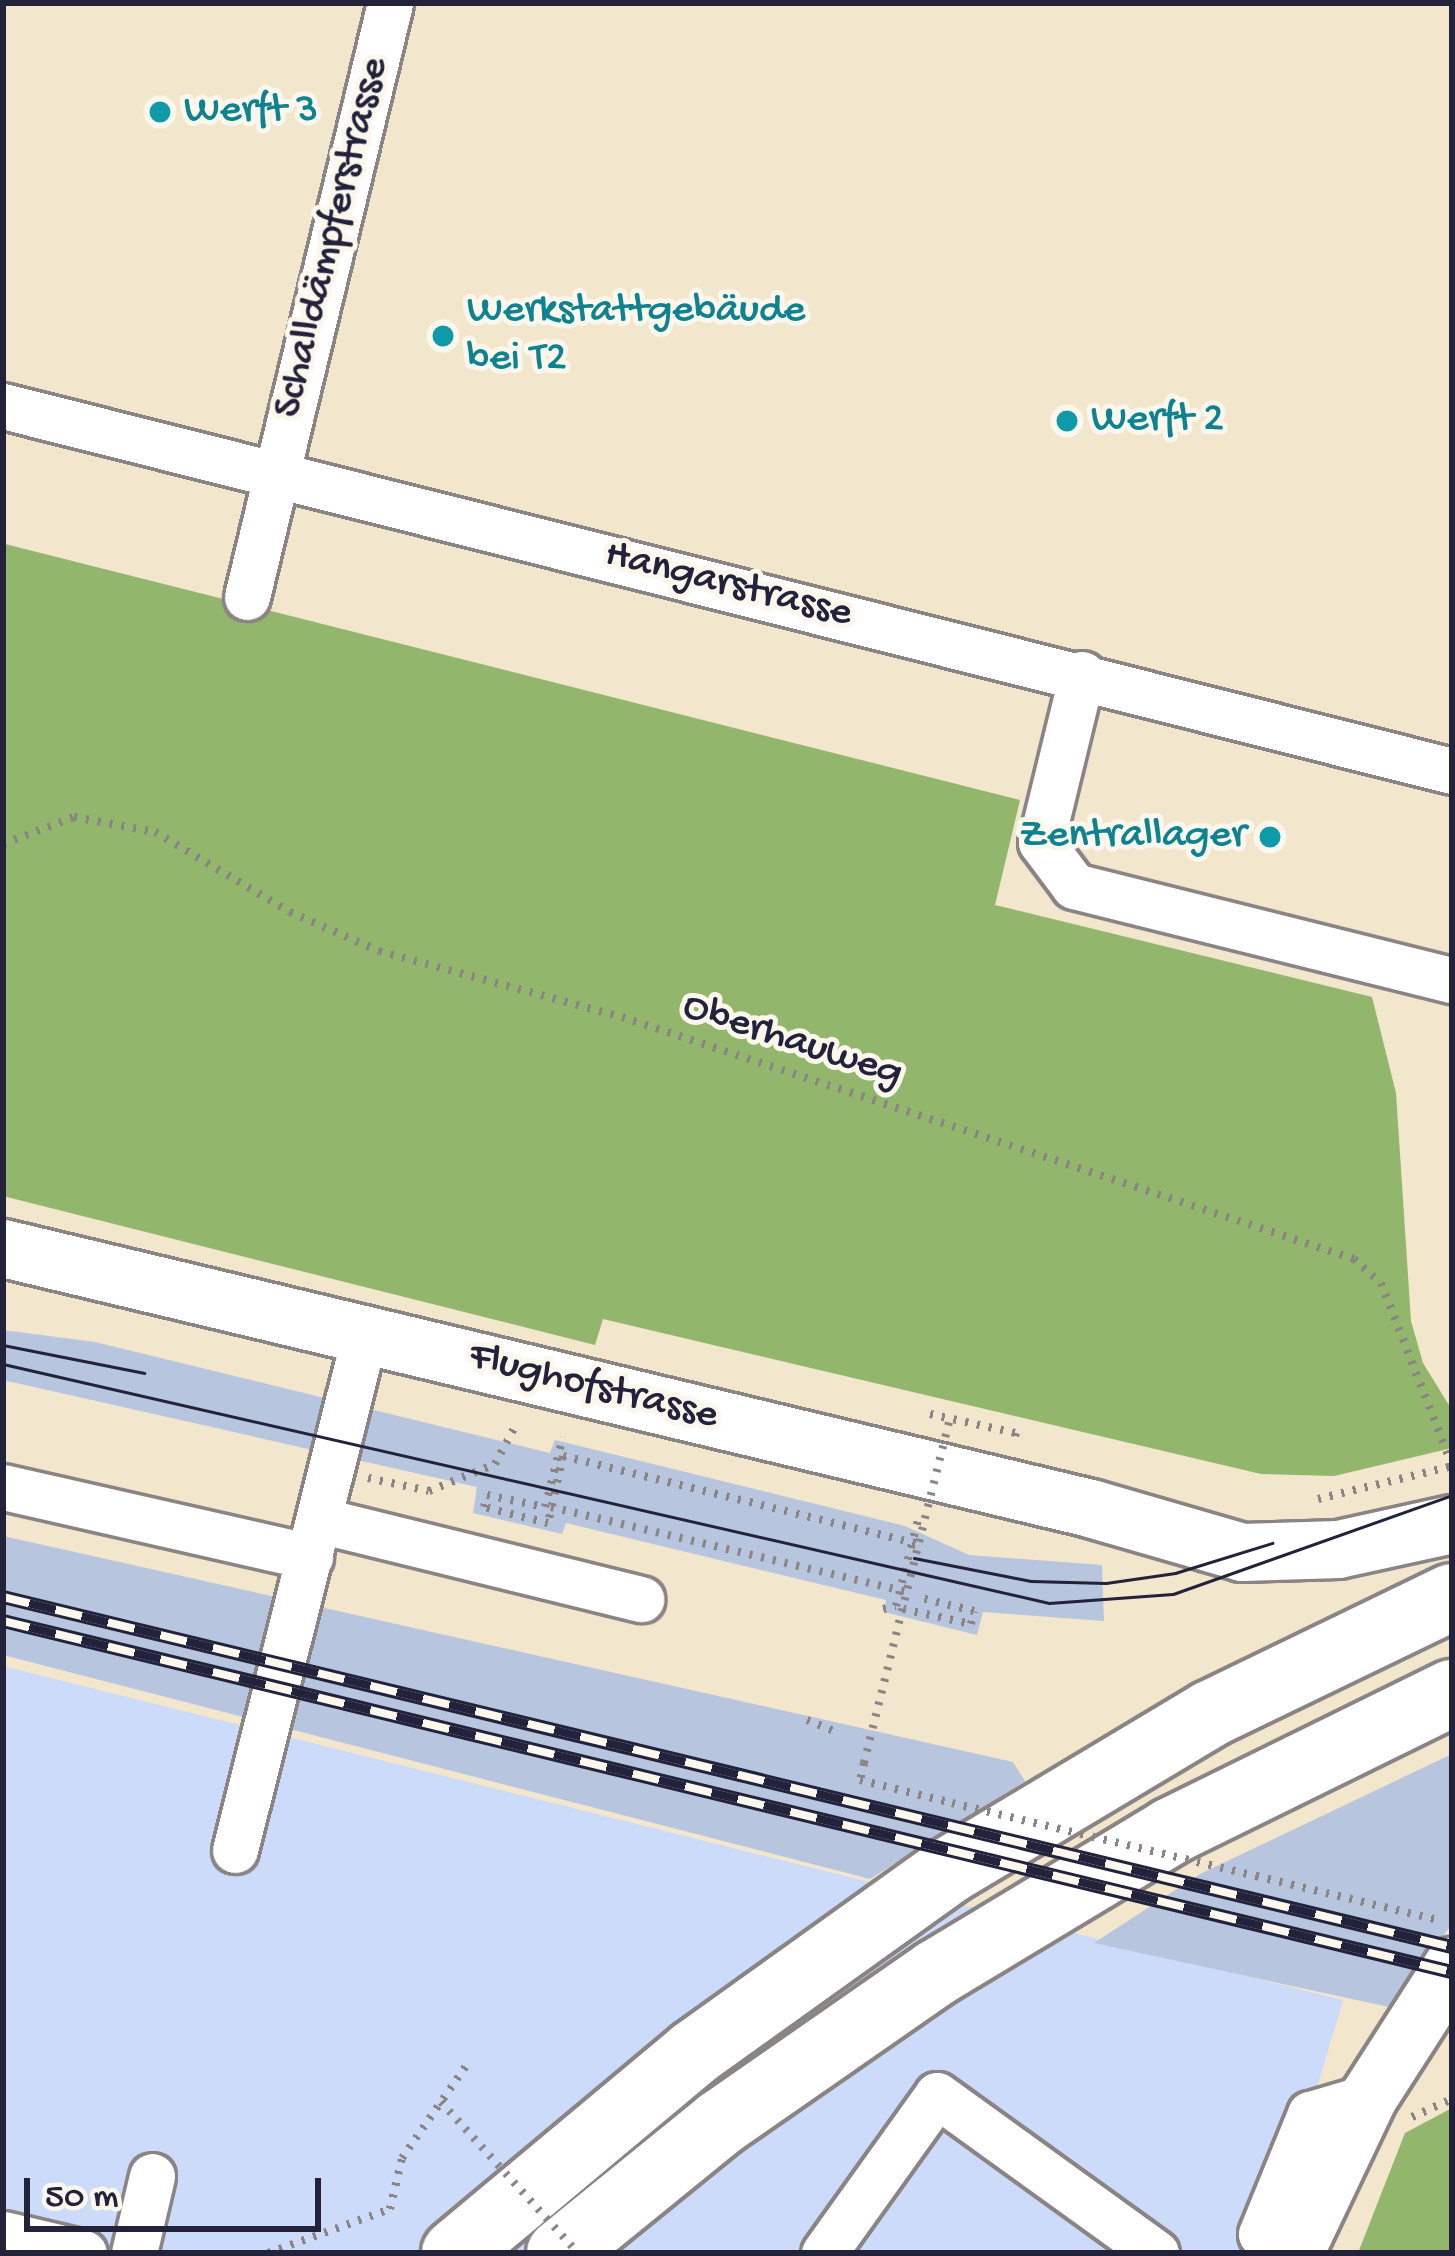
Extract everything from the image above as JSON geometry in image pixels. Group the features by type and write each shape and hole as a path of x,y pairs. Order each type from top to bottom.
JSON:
{"highway":[{"path":"455,2253 660,2080 948,1871 1210,1714 1452,1597"},
{"path":"560,2253 721,2123 936,1973 1171,1831 1452,1694"}],"main road":[{"name":"Flughofstrasse","path":"3,1248 1068,1502 1242,1552 1338,1549 1452,1524"},
{"name":"Flughofstrasse","path":"3,1281 1119,1554 1182,1538"},
{"path":"1273,2248 1384,2109 1446,1943"}],"street":[{"name":"Schalldämpferstrasse","path":"247,597 390,3"},
{"name":"Hangarstrasse","path":"3,406 1082,674 1452,771"},
{"path":"1082,674 1041,842 1074,886 1452,980"},
{"path":"235,1850 357,1365"},
{"path":"3,1487 641,1599"},
{"path":"824,2253 937,2095 1156,2253"},
{"path":"134,2253 152,2176"},
{"path":"3,2234 84,2253"}],"path":[{"name":"Oberhauweg","path":"3,844 74,817 155,832 290,913 379,951 622,1017 1354,1258 1381,1283 1452,1466"},
{"path":"931,1414 1016,1433"},
{"path":"950,1419 860,1780 1256,1876 1446,1943"},
{"path":"331,1471 429,1491 495,1464 514,1429"},
{"path":"563,1437 545,1507 487,1495 484,1507 548,1523 563,1456 919,1544"},
{"path":"551,1507 907,1592"},
{"path":"884,1609 971,1624 974,1611 917,1597"},
{"path":"807,1720 834,1731"},
{"path":"268,2253 390,2209 401,2158 466,2066"},
{"path":"1384,2109 1452,2099"},
{"path":"441,2102 578,2253"}],"shaded area":[{"path":"3,1330 95,1342 550,1453 555,1440 905,1526 969,1555 1102,1565 1104,1621 983,1612 977,1635 884,1612 886,1600 566,1523 562,1534 473,1513 477,1487 3,1380"},
{"path":"3,1536 1013,1762 1025,1781 870,1879 3,1655"},
{"path":"3,1666 1343,2000 1268,2253 3,2253"},
{"path":"1452,1754 1452,1924 1389,2007 1094,1943 1200,1874"}],"green space":[{"path":"3,520 5,544 1020,800 995,905 1372,997 1396,1093 1411,1321 1423,1363 1452,1410 1452,1448 1334,1476 1261,1474 603,1319 595,1345 3,1196"},
{"path":"1452,2108 1452,2253 1358,2253 1405,2133"}],"tram line":[{"path":"3,1345 144,1373"},
{"path":"3,1364 1049,1603 1173,1594 1452,1495"},
{"path":"914,1558 1031,1581 1106,1583 1175,1573 1272,1543"}],"railway":[{"path":"3,1597 1452,1947"},
{"path":"3,1621 1452,1972"}],"place":[{"name":"Werft 3","path":"160,112"},
{"name":"Werkstattgebäude bei T2","path":"443,336"},
{"name":"Werft 2","path":"1067,421"},
{"name":"Zentrallager","path":"1270,837"}]}
